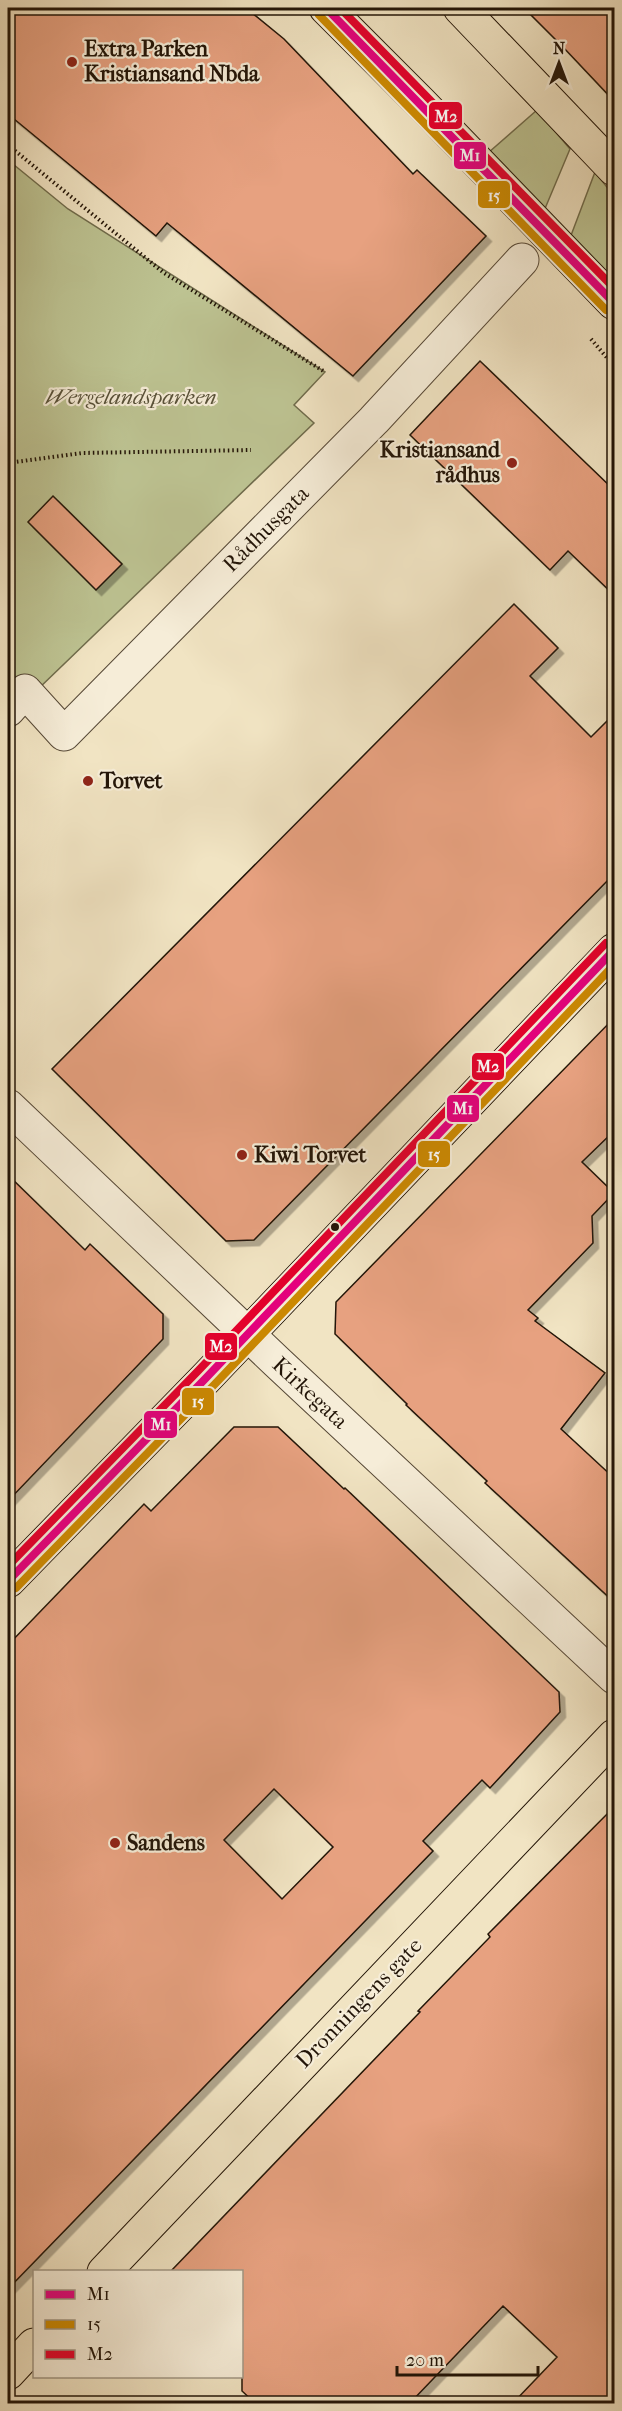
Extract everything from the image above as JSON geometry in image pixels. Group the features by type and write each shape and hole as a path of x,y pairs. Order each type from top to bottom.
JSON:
{"main road":[{"path":"326,8 615,303"},
{"path":"460,8 615,169"},
{"path":"8,1581 615,950"},
{"name":"Dronningens gate","path":"105,2270 615,1736"},
{"path":"8,2373 33,2345"}],"street":[{"name":"Rådhusgata","path":"8,710 25,691 64,734 374,420 522,260"},
{"name":"Kirkegata","path":"8,1107 615,1677"}],"path":[{"path":"8,145 164,273 325,372"},
{"path":"8,463 82,453 251,450"}],"green space":[{"path":"537,110 570,149 544,211 488,153"},
{"name":"Wergelandsparken","path":"8,160 68,209 325,372 294,405 314,423 8,718"},
{"path":"595,172 614,196 614,283 570,238"}],"building":[{"path":"8,8 246,8 284,39 413,174 417,170 486,236 353,376 167,223 156,236 8,114"},
{"path":"524,8 615,8 615,102 563,47"},
{"name":"Kristiansand rådhus","path":"480,361 615,491 615,596 568,551 550,570 410,435"},
{"path":"53,496 122,564 96,590 28,522"},
{"path":"514,604 558,648 530,676 591,737 615,713 615,873 254,1240 226,1241 52,1069"},
{"path":"615,1017 615,1130 582,1162 614,1193 592,1216 593,1243 528,1310 538,1318 535,1321 605,1373 561,1429 615,1479 615,1603 485,1483 487,1481 335,1334 336,1302"},
{"path":"8,1175 85,1250 90,1244 163,1314 163,1339 8,1501"},
{"path":"234,1427 278,1427 559,1692 560,1712 490,1788 482,1780 423,1841 433,1851 8,2289 8,1645 144,1504 151,1511","holes":["274,1789 333,1847 282,1899 224,1840"]},
{"path":"615,1806 615,2403 513,2403 557,2357 503,2306 410,2403 255,2403 242,2391 243,2270 172,2270 420,2012 418,2011 490,1937 488,1934"}],"transit line":[{"name":"M1","path":"326,8 614,303"},
{"name":"M2","path":"340,8 614,288"},
{"name":"15","path":"319,15 606,310"},
{"name":"M2","path":"8,1566 197,1372 606,943"},
{"name":"M1","path":"8,1581 205,1379 614,950"},
{"name":"15","path":"16,1588 213,1386 614,965"}],"place":[{"name":"Extra Parken Kristiansand Nbda","path":"72,62"},
{"name":"Kristiansand rådhus","path":"512,463"},
{"name":"Torvet","path":"88,781"},
{"name":"Kiwi Torvet","path":"242,1155"},
{"name":"Sandens","path":"115,1843"}]}
